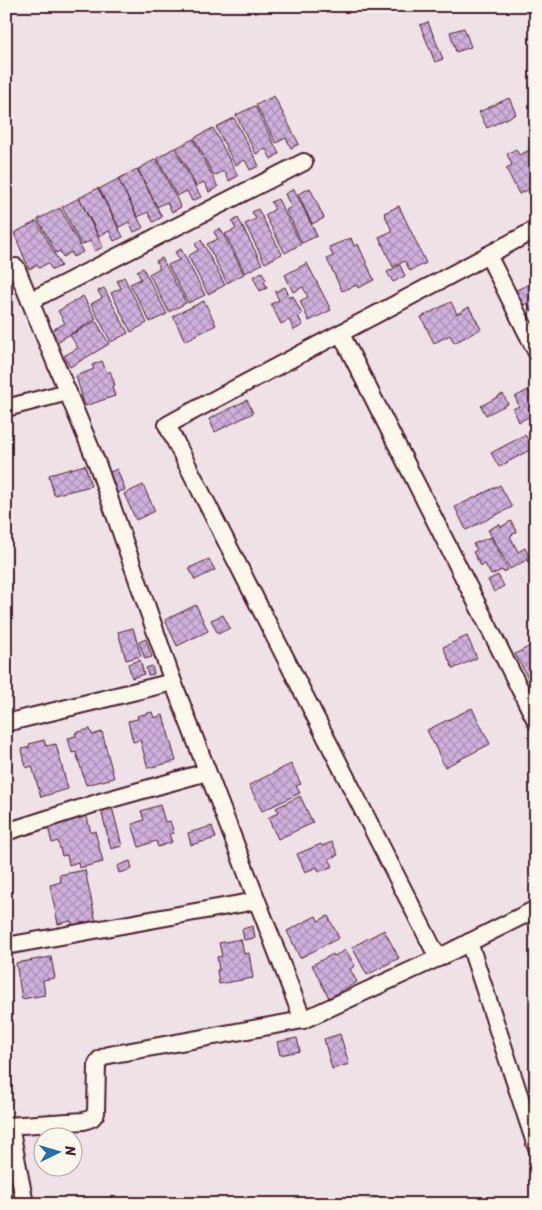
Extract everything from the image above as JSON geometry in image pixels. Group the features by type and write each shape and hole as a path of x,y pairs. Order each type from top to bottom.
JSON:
{"street":[{"path":"30,301 304,162"},
{"path":"438,958 167,425 268,370 341,334 536,228"},
{"path":"488,255 536,352"},
{"path":"6,270 16,267 98,466 173,682 303,1020"},
{"path":"341,334 536,722"},
{"path":"6,408 68,392"},
{"path":"6,723 173,682"},
{"path":"6,832 100,802 207,772"},
{"path":"6,946 256,901"},
{"path":"25,1204 8,1126 84,1121 92,1118 96,1113 97,1064 100,1059 109,1055 303,1020 438,958 536,909"},
{"path":"468,942 536,1146"}],"building":[{"path":"410,6 425,6 412,11"},
{"path":"428,22 443,59 435,62 420,25"},
{"path":"464,28 471,47 456,52 450,32"},
{"path":"274,96 299,144 291,148 286,138 276,143 256,105"},
{"path":"509,98 516,114 487,128 479,112"},
{"path":"255,106 279,154 271,159 266,149 256,154 236,115"},
{"path":"234,118 259,166 250,170 245,160 235,165 216,127"},
{"path":"213,128 238,176 229,181 224,171 214,176 194,138"},
{"path":"193,139 218,187 209,192 204,182 196,186 176,148"},
{"path":"536,147 536,186 519,194 506,168 512,165 507,154 516,149 519,155"},
{"path":"174,148 201,197 192,201 187,191 177,196 157,158"},
{"path":"156,159 181,207 172,212 167,202 157,207 138,169"},
{"path":"137,169 162,217 153,222 148,212 138,217 118,179"},
{"path":"118,179 143,228 134,232 129,222 119,227 99,189"},
{"path":"98,188 123,237 114,241 109,231 99,236 79,198"},
{"path":"310,188 324,218 312,224 298,194"},
{"path":"294,189 317,236 302,243 286,210 291,207 285,194"},
{"path":"79,198 103,247 95,251 90,241 81,245 62,207"},
{"path":"278,199 301,244 285,253 265,215 275,209 271,202"},
{"path":"399,206 426,263 410,271 405,261 393,267 379,237 392,231 384,213"},
{"path":"60,208 83,252 73,257 71,252 63,257 60,251 56,253 38,219"},
{"path":"258,209 282,254 265,263 245,224 256,219 252,212"},
{"path":"238,218 262,264 245,273 225,234 236,229 232,222"},
{"path":"37,221 61,266 52,270 48,263 39,268 37,265 29,269 14,233"},
{"path":"220,228 244,274 227,283 207,244 218,239 214,232"},
{"path":"351,238 354,246 358,244 374,280 358,288 357,285 342,291 327,259 333,256 329,247"},
{"path":"201,240 225,285 208,294 188,256 198,250 195,243"},
{"path":"181,249 205,295 188,303 168,265 179,260 175,252"},
{"path":"162,258 186,303 169,312 149,274 160,268 156,261"},
{"path":"307,263 331,310 309,321 300,301 308,297 303,287 293,292 285,275"},
{"path":"400,265 405,276 393,282 387,272"},
{"path":"143,268 167,314 150,322 130,284 141,279 137,271"},
{"path":"262,272 267,288 260,291 253,277"},
{"path":"124,277 147,323 131,332 111,293 121,288 117,281"},
{"path":"536,281 536,308 531,311 528,303 519,307 512,292"},
{"path":"285,287 290,298 293,296 302,314 298,316 303,325 294,330 289,320 281,324 271,304 279,300 275,292"},
{"path":"104,288 128,333 111,342 91,304 102,298 98,291"},
{"path":"83,296 96,319 57,342 51,331 65,323 58,311"},
{"path":"204,301 216,325 185,341 173,316"},
{"path":"451,302 457,314 469,307 481,329 454,343 450,335 434,343 421,317"},
{"path":"96,321 109,344 70,367 64,356 78,348 70,335"},
{"path":"102,361 107,373 110,371 115,385 112,386 115,396 85,406 76,376 94,369 92,365"},
{"path":"528,390 536,405 536,413 519,422 513,409 519,406 515,397"},
{"path":"503,394 508,404 486,415 481,406"},
{"path":"247,400 253,413 215,432 209,419"},
{"path":"525,435 533,448 499,467 491,453"},
{"path":"6,464 11,482 6,483"},
{"path":"85,465 91,486 54,495 49,475"},
{"path":"117,469 125,490 116,493 108,473"},
{"path":"143,485 155,511 136,520 124,494"},
{"path":"500,485 512,507 466,530 455,507"},
{"path":"536,511 536,522 531,514"},
{"path":"511,521 517,532 510,536 518,552 525,548 530,558 510,569 488,530 499,524 501,527"},
{"path":"491,537 508,570 503,572 502,570 491,575 485,564 481,566 473,552 477,550 473,544"},
{"path":"209,559 215,570 195,580 189,568"},
{"path":"498,575 504,586 494,592 488,580"},
{"path":"196,605 208,631 177,646 165,620"},
{"path":"223,615 230,628 218,634 211,620"},
{"path":"133,628 141,656 126,660 118,632"},
{"path":"467,636 477,658 453,669 443,647"},
{"path":"146,639 152,657 145,659 139,642"},
{"path":"536,643 536,688 534,689 515,654"},
{"path":"140,660 144,674 132,678 128,664"},
{"path":"152,666 154,674 148,675 146,668"},
{"path":"472,708 490,744 445,767 427,730"},
{"path":"152,712 154,718 163,715 176,761 148,768 140,740 133,742 128,721 138,719 137,716"},
{"path":"90,729 92,735 102,732 114,778 86,785 76,752 72,753 68,738 76,736 75,733"},
{"path":"44,740 46,746 56,744 68,789 41,797 32,766 26,768 22,749 30,747 29,744"},
{"path":"291,764 301,784 296,786 300,793 262,811 249,785"},
{"path":"300,796 313,823 278,839 268,818 279,812 276,808"},
{"path":"160,805 165,822 170,821 174,833 169,834 172,842 158,847 156,841 139,847 132,824 144,820 141,811"},
{"path":"112,807 122,846 111,849 101,810"},
{"path":"86,813 91,833 95,831 103,862 79,868 78,862 69,865 67,855 62,856 58,841 52,843 47,823"},
{"path":"212,826 216,838 191,845 188,833"},
{"path":"332,842 338,855 329,859 333,866 319,872 317,867 305,872 297,854 321,844 322,846"},
{"path":"130,861 132,869 119,873 117,866"},
{"path":"85,870 96,922 73,927 71,921 58,924 50,885 61,882 59,875"},
{"path":"316,916 318,921 328,916 339,938 300,958 287,931"},
{"path":"253,926 255,938 244,940 242,929"},
{"path":"384,930 399,958 367,975 352,947"},
{"path":"241,939 244,954 249,953 253,978 219,984 217,957 222,956 219,943"},
{"path":"346,950 355,966 350,969 357,982 329,998 312,965 333,954 334,956"},
{"path":"51,957 55,978 43,980 45,995 22,999 16,963"},
{"path":"340,1034 349,1064 332,1069 324,1039"},
{"path":"297,1038 300,1051 280,1055 277,1042"},
{"path":"381,1197 382,1204 352,1204"}]}
